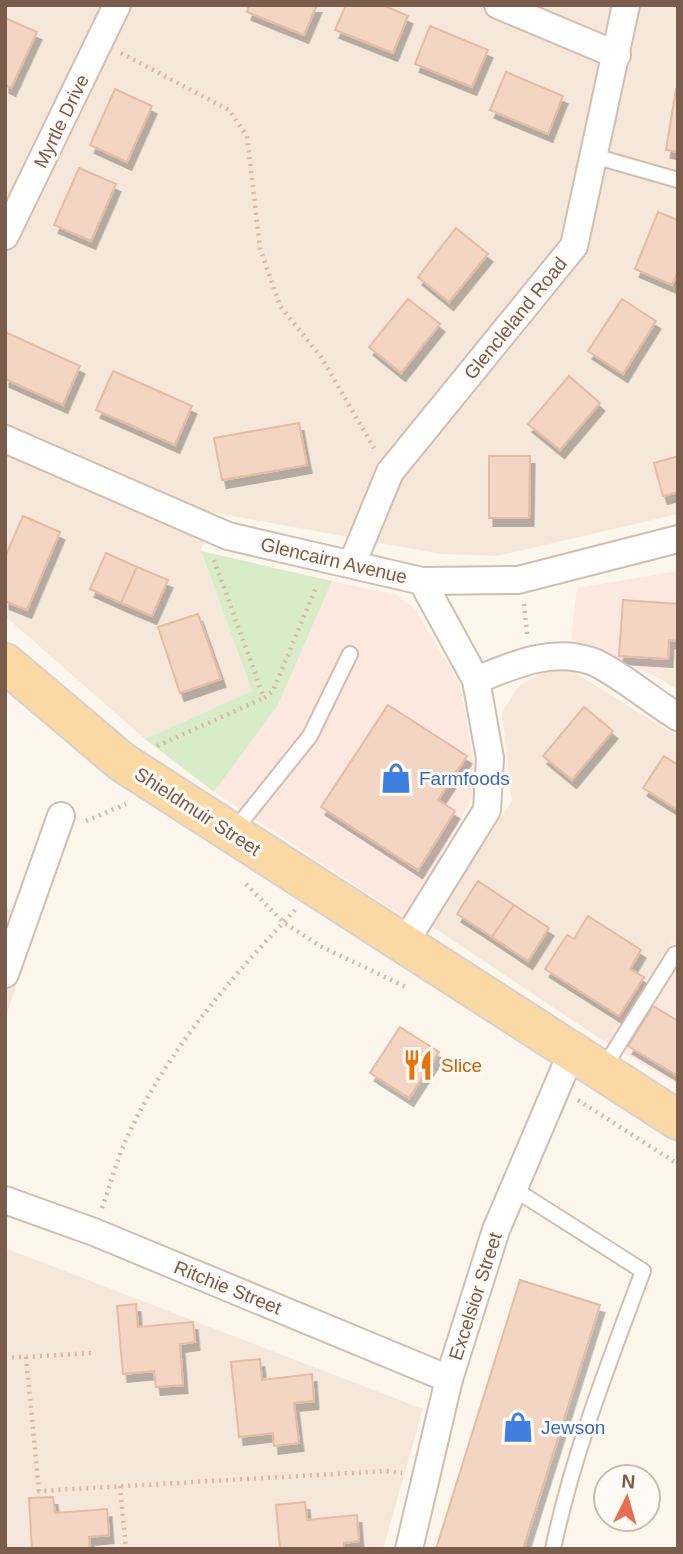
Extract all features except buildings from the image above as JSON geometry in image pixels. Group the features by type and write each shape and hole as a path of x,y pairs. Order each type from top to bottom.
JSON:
{"main road":[{"name":"Shieldmuir Street","path":"5,663 122,762 404,944 576,1071 678,1120"}],"street":[{"name":"Myrtle Drive","path":"5,236 117,5"},
{"path":"498,5 617,55"},
{"name":"Glencleland Road","path":"340,561 390,472 574,246 626,5"},
{"name":"Glencairn Avenue","path":"5,439 228,536 422,581 518,580 678,538"},
{"path":"404,944 487,810 489,758 476,680 422,581"},
{"path":"476,680 528,659 561,657 592,661 678,717"},
{"path":"5,974 61,816"},
{"name":"Excelsior Street","path":"409,1549 424,1475 449,1379 496,1230 514,1189 576,1071"},
{"name":"Ritchie Street","path":"5,1200 94,1232 449,1379"}],"lane":[{"path":"594,156 678,180"},
{"path":"233,833 310,736 350,654"},
{"path":"576,1071 675,954"},
{"path":"514,1189 643,1271 592,1410 563,1499 553,1549"}],"path":[{"path":"99,41 229,110 247,136 260,248 280,306 321,357 390,472"},
{"path":"203,526 264,698"},
{"path":"157,746 274,691 340,561"},
{"path":"518,580 524,603 528,659"},
{"path":"94,1232 124,1143 155,1084 232,977 315,887"},
{"path":"576,1071 678,1164"},
{"path":"5,1358 94,1353"},
{"path":"26,1357 39,1490 386,1471 424,1475"},
{"path":"120,1486 126,1549"}],"shaded area":[{"path":"5,5 678,5 678,514 497,556 441,554 211,512 201,551 252,691 145,739 5,616"},
{"path":"678,571 678,649 659,678 571,639 577,588"},
{"path":"332,581 397,595 415,609 460,685 474,764 472,798 406,919 214,792 278,705"},
{"path":"678,649 678,690 659,678"},
{"path":"569,669 678,737 678,932 605,1042 430,925 512,801 502,712 519,686 544,671"},
{"path":"5,907 38,920 5,1019"},
{"path":"678,932 678,1085 605,1042"},
{"path":"5,1248 423,1409 383,1549 5,1549"}],"green space":[{"path":"201,551 332,581 278,705 214,792 145,739 252,691"}],"place":[{"name":"Farmfoods","path":"396,778"},
{"name":"Slice","path":"418,1065"},
{"name":"Jewson","path":"518,1427"}]}
